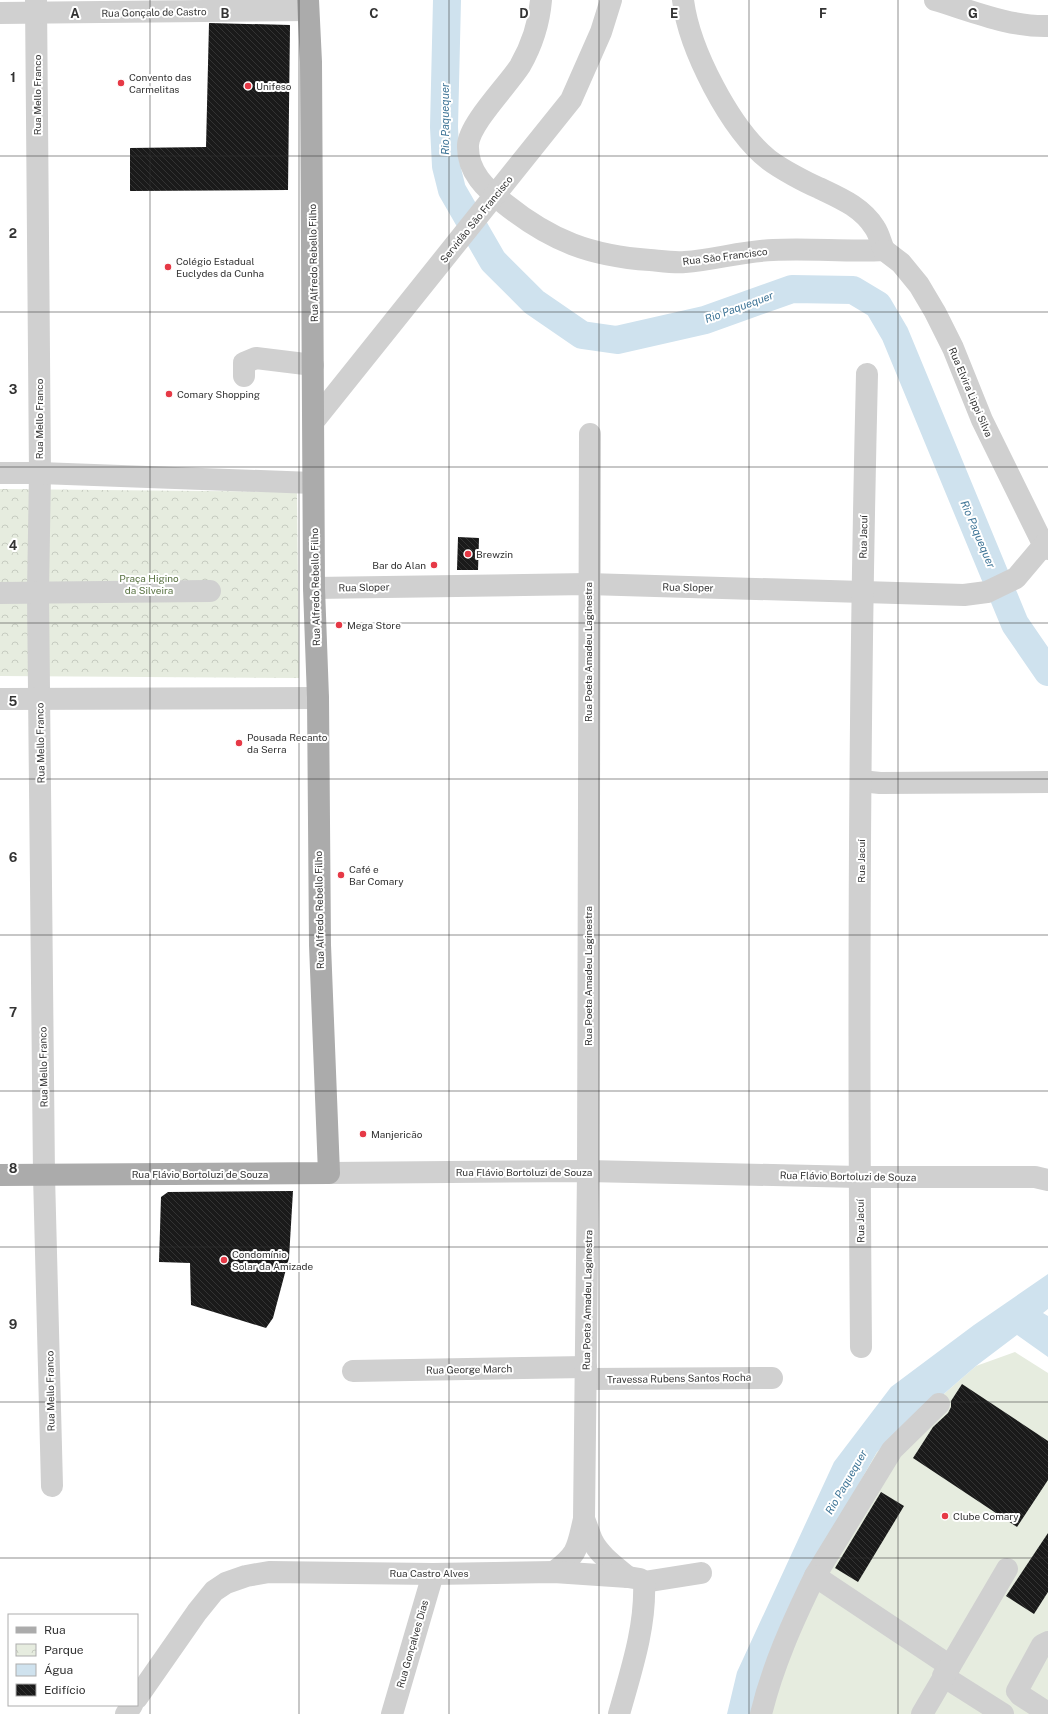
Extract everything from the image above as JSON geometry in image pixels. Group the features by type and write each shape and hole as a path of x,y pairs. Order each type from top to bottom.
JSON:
{"main road":[{"name":"Rua Alfredo Rebello Filho","path":"308,5 311,62 314,588 318,698 320,945 329,1173"},
{"name":"Rua Flávio Bortoluzi de Souza","path":"0,1175 329,1173"}],"street":[{"name":"Rua São Francisco","path":"541,0 540,12 534,36 520,66 475,127 468,143 469,157 479,181 488,191 512,210 540,230 569,243 599,254 622,258 684,263 771,250 799,249 854,252 884,250"},
{"name":"Servidão São Francisco","path":"314,421 571,100 601,32 611,0"},
{"path":"683,0 691,36 703,64 726,107 742,132 770,160 818,188 855,206 876,228 884,250"},
{"path":"935,0 999,20 1035,26 1048,26"},
{"name":"Rua Gonçalo de Castro","path":"0,13 36,7 308,5"},
{"name":"Rua Mello Franco","path":"36,7 40,473 38,593 44,1175 52,1486"},
{"name":"Rua Elvira Lippi Silva","path":"884,250 902,263 920,285 935,312 953,348 982,420 1047,545"},
{"path":"244,376 244,363 256,358 313,365"},
{"name":"Rua Jacuí","path":"861,1348 859,1177 862,591 867,374"},
{"name":"Rua Poeta Amadeu Laginestra","path":"554,1572 572,1557 579,1545 584,1519 588,1171 588,584 590,434"},
{"path":"0,473 313,482"},
{"name":"Rua Sloper","path":"314,588 588,584 964,595 987,592 1016,578 1047,545"},
{"path":"0,593 210,591"},
{"path":"0,699 318,698"},
{"path":"861,781 880,783 1048,782"},
{"name":"Rua Flávio Bortoluzi de Souza","path":"329,1173 588,1171 859,1177 1035,1177 1048,1180"},
{"name":"Rua George March","path":"353,1371 586,1373"},
{"name":"Travessa Rubens Santos Rocha","path":"586,1373 772,1378"},
{"path":"761,1714 776,1663 815,1576 892,1450 939,1404"},
{"name":"Rua Poeta Amadeu Laginestra","path":"584,1519 592,1541 596,1547 608,1560 636,1579"},
{"path":"922,1714 1007,1569"},
{"name":"Rua Castro Alves","path":"138,1697 197,1612 214,1592 226,1583 246,1576 269,1572 433,1574 554,1572 636,1579 701,1573"},
{"name":"Rua Gonçalves Dias","path":"392,1714 433,1574"},
{"path":"815,1576 947,1671 1003,1714"},
{"path":"620,1714 641,1630 636,1579"},
{"path":"1042,1712 1017,1691 1042,1645 1048,1642"}],"green space":[{"name":"Praça Higino da Silveira","path":"0,489 297,492 299,678 0,676"},
{"name":"Clube Comary","path":"1015,1352 1048,1373 1048,1714 753,1714 805,1579 877,1452 976,1366"}],"water":[{"path":"1048,1274 1048,1309 1043,1313 1048,1316 1048,1357 1017,1335 976,1366 877,1452 805,1579 753,1714 727,1714 737,1672 834,1462 891,1387 974,1325"}],"building":[{"name":"Unifeso","path":"209,23 290,25 288,190 130,191 130,148 206,147"},
{"name":"Brewzin","path":"458,537 479,538 478,570 457,570"},
{"name":"Condomínio Solar da Amizade","path":"293,1191 289,1258 273,1318 266,1328 191,1305 190,1263 159,1262 161,1197 168,1192"},
{"path":"962,1384 1048,1441 1048,1480 1017,1527 913,1458 933,1427 948,1413 951,1407 951,1401"},
{"path":"881,1492 904,1506 858,1582 835,1568"},
{"path":"1048,1533 1048,1592 1034,1614 1006,1596"}],"waterway":[{"name":"Rio Paquequer","path":"447,0 444,127 446,166 452,190 493,261 534,302 582,335 617,340 705,320 792,289 853,290 878,305 895,334 1015,624 1048,672"}],"place":[{"name":"Convento das Carmelitas","path":"121,83"},
{"name":"Unifeso","path":"248,86"},
{"name":"Colégio Estadual Euclydes da Cunha","path":"168,267"},
{"name":"Comary Shopping","path":"169,394"},
{"name":"Brewzin","path":"468,554"},
{"name":"Bar do Alan","path":"434,565"},
{"name":"Mega Store","path":"339,625"},
{"name":"Pousada Recanto da Serra","path":"239,743"},
{"name":"Café e Bar Comary","path":"341,875"},
{"name":"Manjericão","path":"363,1134"},
{"name":"Condomínio Solar da Amizade","path":"224,1260"},
{"name":"Clube Comary","path":"945,1516"}]}
